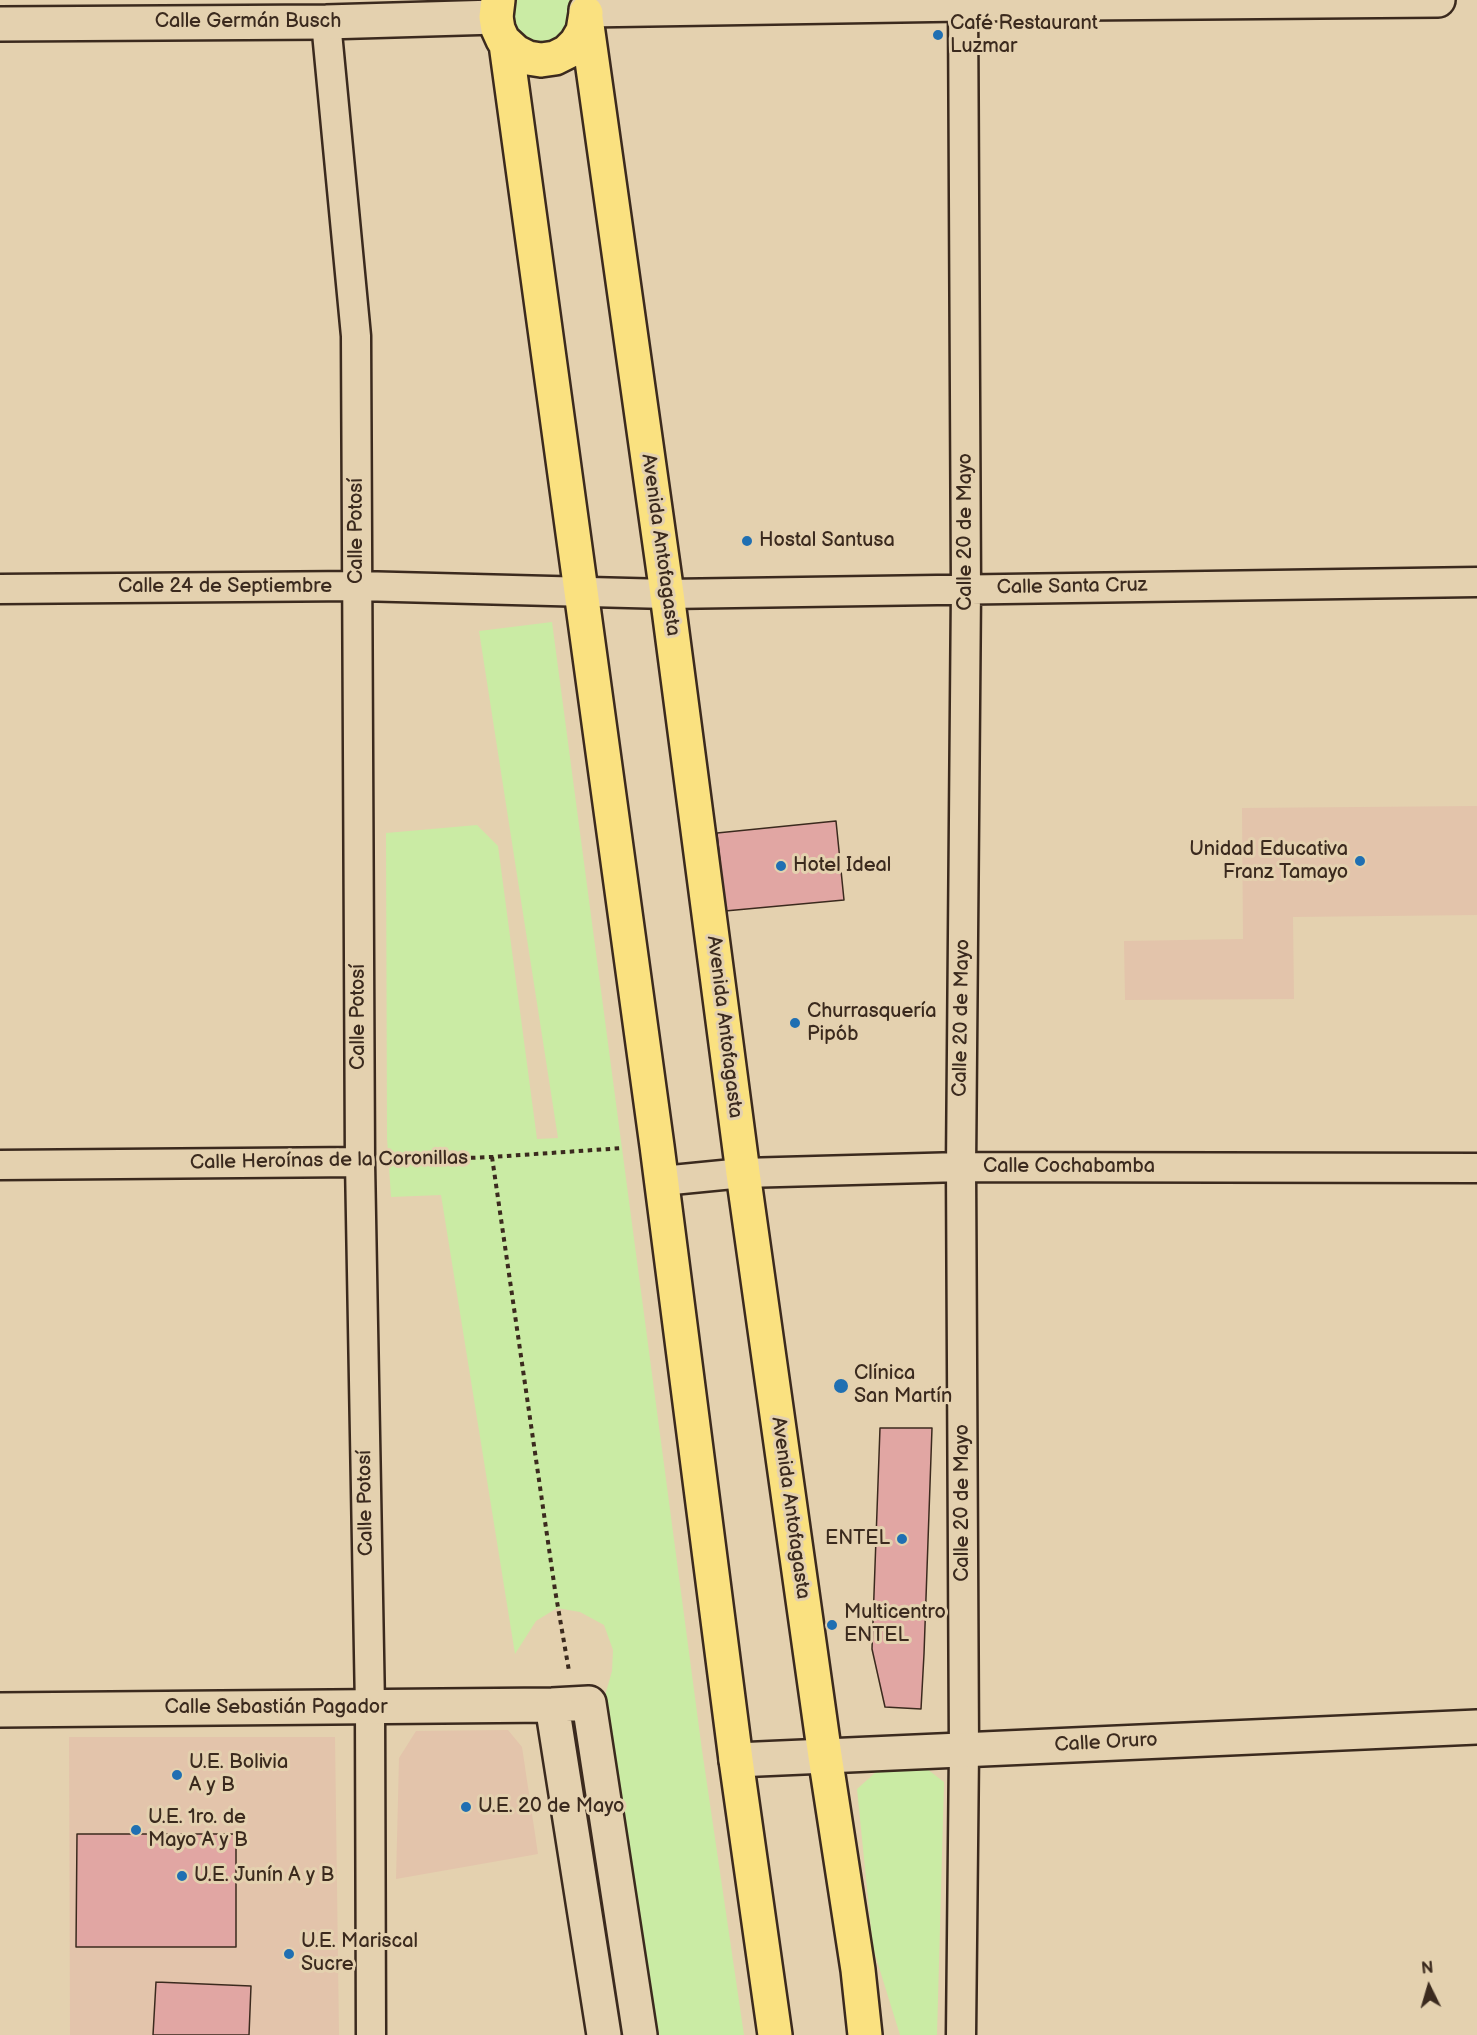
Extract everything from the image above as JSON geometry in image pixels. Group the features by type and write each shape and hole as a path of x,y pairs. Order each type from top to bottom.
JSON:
{"highway":[{"path":"500,20 516,52 528,58 541,60 555,58 567,52 583,31 585,6"},
{"name":"Avenida Antofagasta","path":"585,6 667,594 743,1173 825,1756 858,1970 865,2035"},
{"path":"500,20 662,1180 736,1760 775,2035"},
{"path":"858,1970 885,2035"}],"main road":[{"path":"585,6 1438,0"},
{"name":"Calle Germán Busch","path":"0,24 325,11 500,20"},
{"path":"572,1704 603,2035"},
{"path":"572,1704 640,2035"},
{"name":"Calle Sebastián Pagador","path":"0,1710 572,1704"},
{"name":"Calle Oruro","path":"736,1760 1477,1727"}],"street":[{"name":"Calle 20 de Mayo","path":"961,2035 964,1749 961,1167 966,588 963,2"},
{"name":"Calle Potosí","path":"325,11 356,336 360,1162 370,1707 371,2035"},
{"name":"Calle Santa Cruz","path":"667,594 1477,582"},
{"name":"Calle 24 de Septiembre","path":"0,589 358,586 667,594"},
{"name":"Calle Heroínas de la Coronillas","path":"0,1165 360,1162"},
{"name":"Calle Cochabamba","path":"662,1180 743,1173 961,1167 1477,1167"}],"path":[{"name":"Calle Heroínas de la Coronillas","path":"360,1162 492,1157 657,1146"},
{"path":"492,1157 572,1704"}],"shaded area":[{"name":"Unidad Educativa Franz Tamayo","path":"1477,806 1477,915 1293,917 1294,999 1125,1000 1124,941 1243,939 1242,808"},
{"path":"508,1730 522,1747 538,1854 396,1879 399,1758 416,1731"},
{"path":"69,1737 335,1737 339,2035 70,2035"}],"green space":[{"path":"511,0 572,0 576,14 561,41 529,45 512,30"},
{"path":"552,622 702,1750 744,2035 656,2035 604,1699 612,1671 613,1650 604,1625 580,1612 557,1608 536,1621 515,1654 441,1195 391,1197 387,1138 386,833 477,825 498,846 537,1139 558,1138 479,631"},
{"path":"901,1764 927,1769 944,1782 937,2035 900,2035 873,1948 857,1789 876,1772"}],"building":[{"name":"Hotel Ideal","path":"836,821 844,900 725,911 717,833"},
{"name":"ENTEL","path":"880,1428 932,1428 921,1709 885,1707 872,1649"},
{"path":"77,1834 236,1834 236,1947 76,1947"},
{"path":"156,1982 251,1986 249,2035 153,2035"}],"place":[{"name":"Café Restaurant Luzmar","path":"938,35"},
{"name":"Hostal Santusa","path":"747,541"},
{"name":"Unidad Educativa Franz Tamayo","path":"1360,861"},
{"name":"Hotel Ideal","path":"781,866"},
{"name":"Churrasquería Pipób","path":"795,1023"},
{"name":"Clínica San Martín","path":"841,1386"},
{"name":"ENTEL","path":"902,1539"},
{"name":"Multicentro ENTEL","path":"832,1625"},
{"name":"U.E. Bolivia A y B","path":"177,1775"},
{"name":"U.E. 20 de Mayo","path":"466,1807"},
{"name":"U.E. 1ro. de Mayo A y B","path":"136,1830"},
{"name":"U.E. Junín A y B","path":"182,1876"},
{"name":"U.E. Mariscal Sucre","path":"289,1954"}]}
